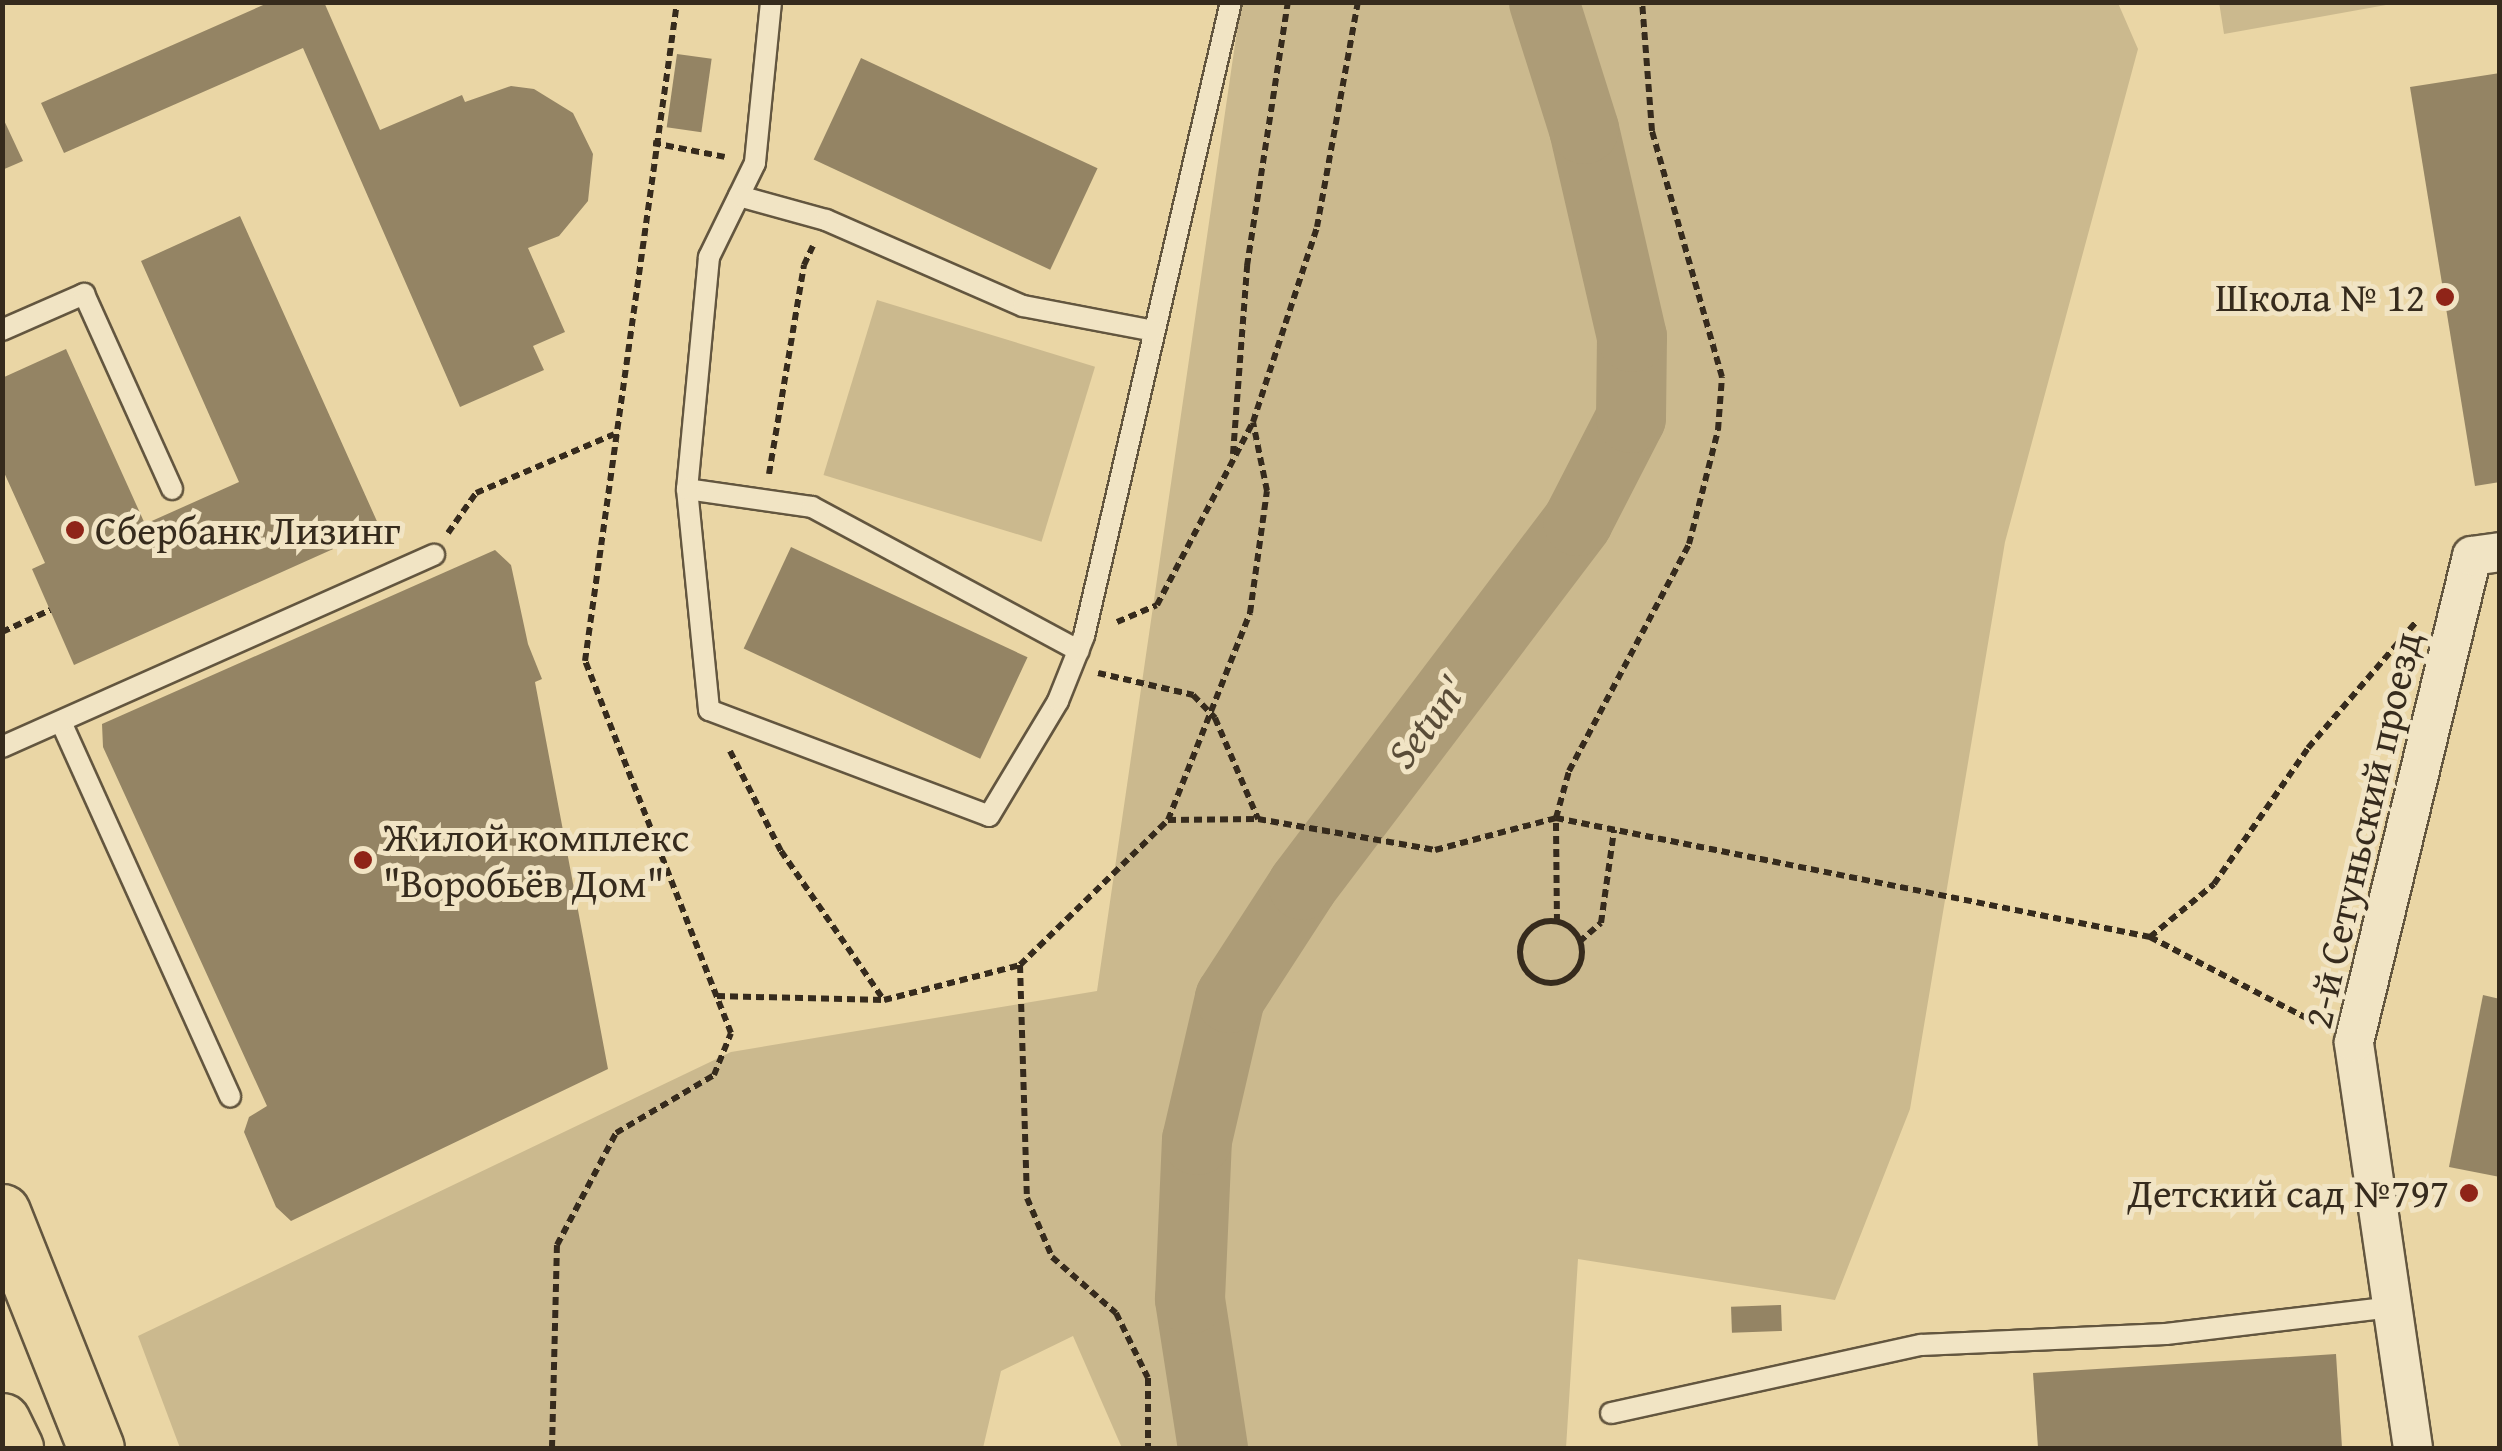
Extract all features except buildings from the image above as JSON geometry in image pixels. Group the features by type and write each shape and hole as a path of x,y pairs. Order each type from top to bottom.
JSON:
{"main road":[{"path":"2,1212 96,1448"},
{"path":"2,1421 15,1448"}],"street":[{"name":"2-й Сетуньский проезд","path":"2413,1448 2354,1042 2472,556 2500,552"}],"lane":[{"path":"770,2 755,162 709,258 688,489 709,710 990,816 1078,652 1231,2"},
{"path":"739,196 826,220 1024,306 1154,331"},
{"path":"2,330 84,294 172,489"},
{"path":"688,489 812,507 1078,652"},
{"path":"2,747 434,555"},
{"path":"61,722 230,1097"},
{"path":"1611,1413 1921,1345 2166,1334 2394,1308"}],"path":[{"path":"552,1448 557,1246 616,1133 714,1075 731,1033 585,662 653,143 677,2"},
{"path":"1232,460 1247,266 1288,2"},
{"path":"1078,652 1157,605 1253,422 1317,227 1358,2"},
{"path":"1580,942 1557,922 1556,818 1570,771 1689,544 1718,430 1722,377 1652,131 1642,2"},
{"path":"653,143 755,162"},
{"path":"765,500 804,265 826,220"},
{"path":"717,996 884,1000 1020,965 1168,820 1250,612 1267,490 1253,422"},
{"path":"434,555 476,492 614,434"},
{"path":"2,632 50,610"},
{"path":"2150,937 2214,884 2308,748 2422,615"},
{"path":"1078,652 1193,695 1212,714 1258,819"},
{"path":"709,710 781,851 884,1000"},
{"path":"1168,820 1258,819 1435,850 1556,818 2150,937 2354,1042"},
{"path":"1557,922 1536,925 1522,940 1521,961 1532,977 1550,983 1568,978 1580,962 1580,942 1601,923 1614,830"},
{"path":"1020,965 1027,1022 1027,1198 1052,1258 1116,1313 1148,1378 1148,1448"}],"shaded area":[{"path":"2219,2 2397,2 2397,3 2224,34"},
{"path":"1241,3 2118,3 2138,49 2005,542 1910,1109 1835,1300 1578,1259 1566,1448 1122,1448 1073,1336 1001,1371 983,1448 180,1448 138,1336 731,1052 1097,991"},
{"path":"877,300 1095,367 1042,542 823,475"}],"waterway":[{"name":"Setun'","path":"1213,1448 1190,1299 1197,1140 1230,998 1303,885 1578,521 1631,418 1632,337 1584,129 1544,2"}],"place":[{"name":"Школа № 12","path":"2445,297"},
{"name":"Сбербанк Лизинг","path":"75,530"},
{"name":"Жилой комплекс \"Воробьёв Дом\"","path":"363,860"},
{"name":"Детский сад №797","path":"2469,1193"}]}
